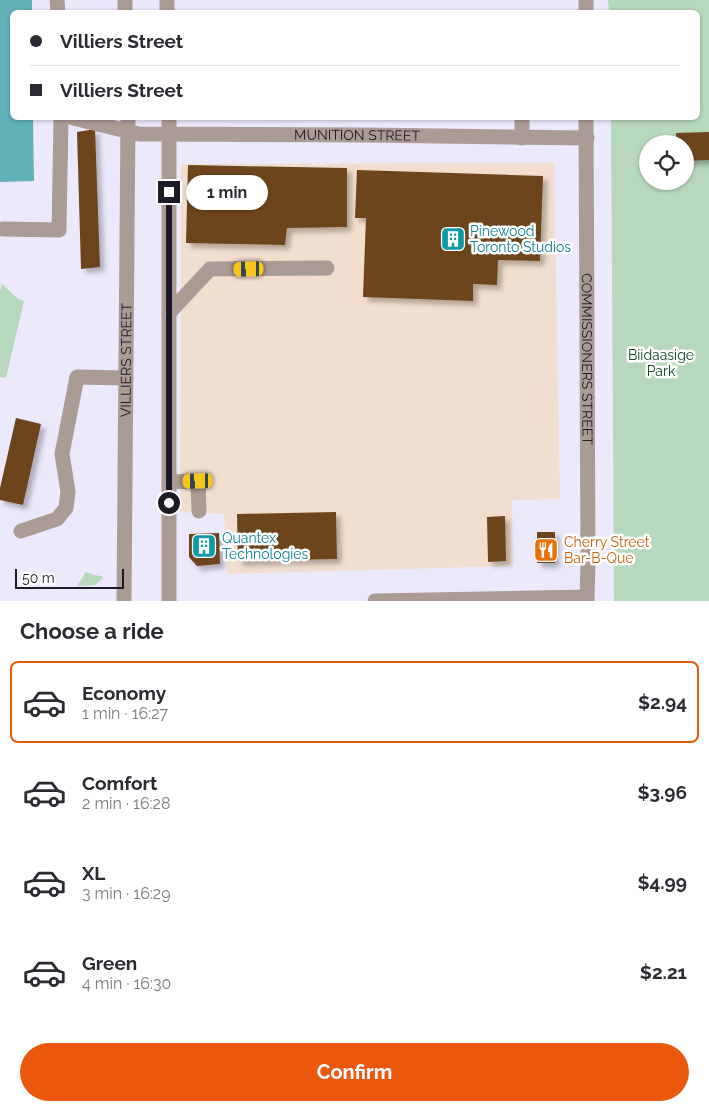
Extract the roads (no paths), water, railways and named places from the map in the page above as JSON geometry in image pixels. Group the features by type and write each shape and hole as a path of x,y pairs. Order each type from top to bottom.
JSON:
{"street":[{"path":"3,229 59,230 62,120"},
{"name":"MUNITION STREET","path":"82,120 106,126 129,124 139,134 587,138"},
{"path":"169,120 169,601"},
{"path":"522,120 522,138"},
{"name":"COMMISSIONERS STREET","path":"586,120 588,561 586,599"},
{"name":"VILLIERS STREET","path":"124,601 129,124"},
{"path":"169,313 210,269 327,268"},
{"path":"21,531 57,519 66,508 68,492 62,454 77,377 126,378"},
{"path":"169,482 198,481 199,511"},
{"path":"375,601 586,599"}],"place":[{"name":"Pinewood Toronto Studios","path":"453,239"},
{"name":"Quantex Technologies","path":"204,546"},
{"name":"Cherry Street Bar-B-Que","path":"546,550"}],"park label":[{"name":"Biidaasige Park","path":"661,364"}]}
